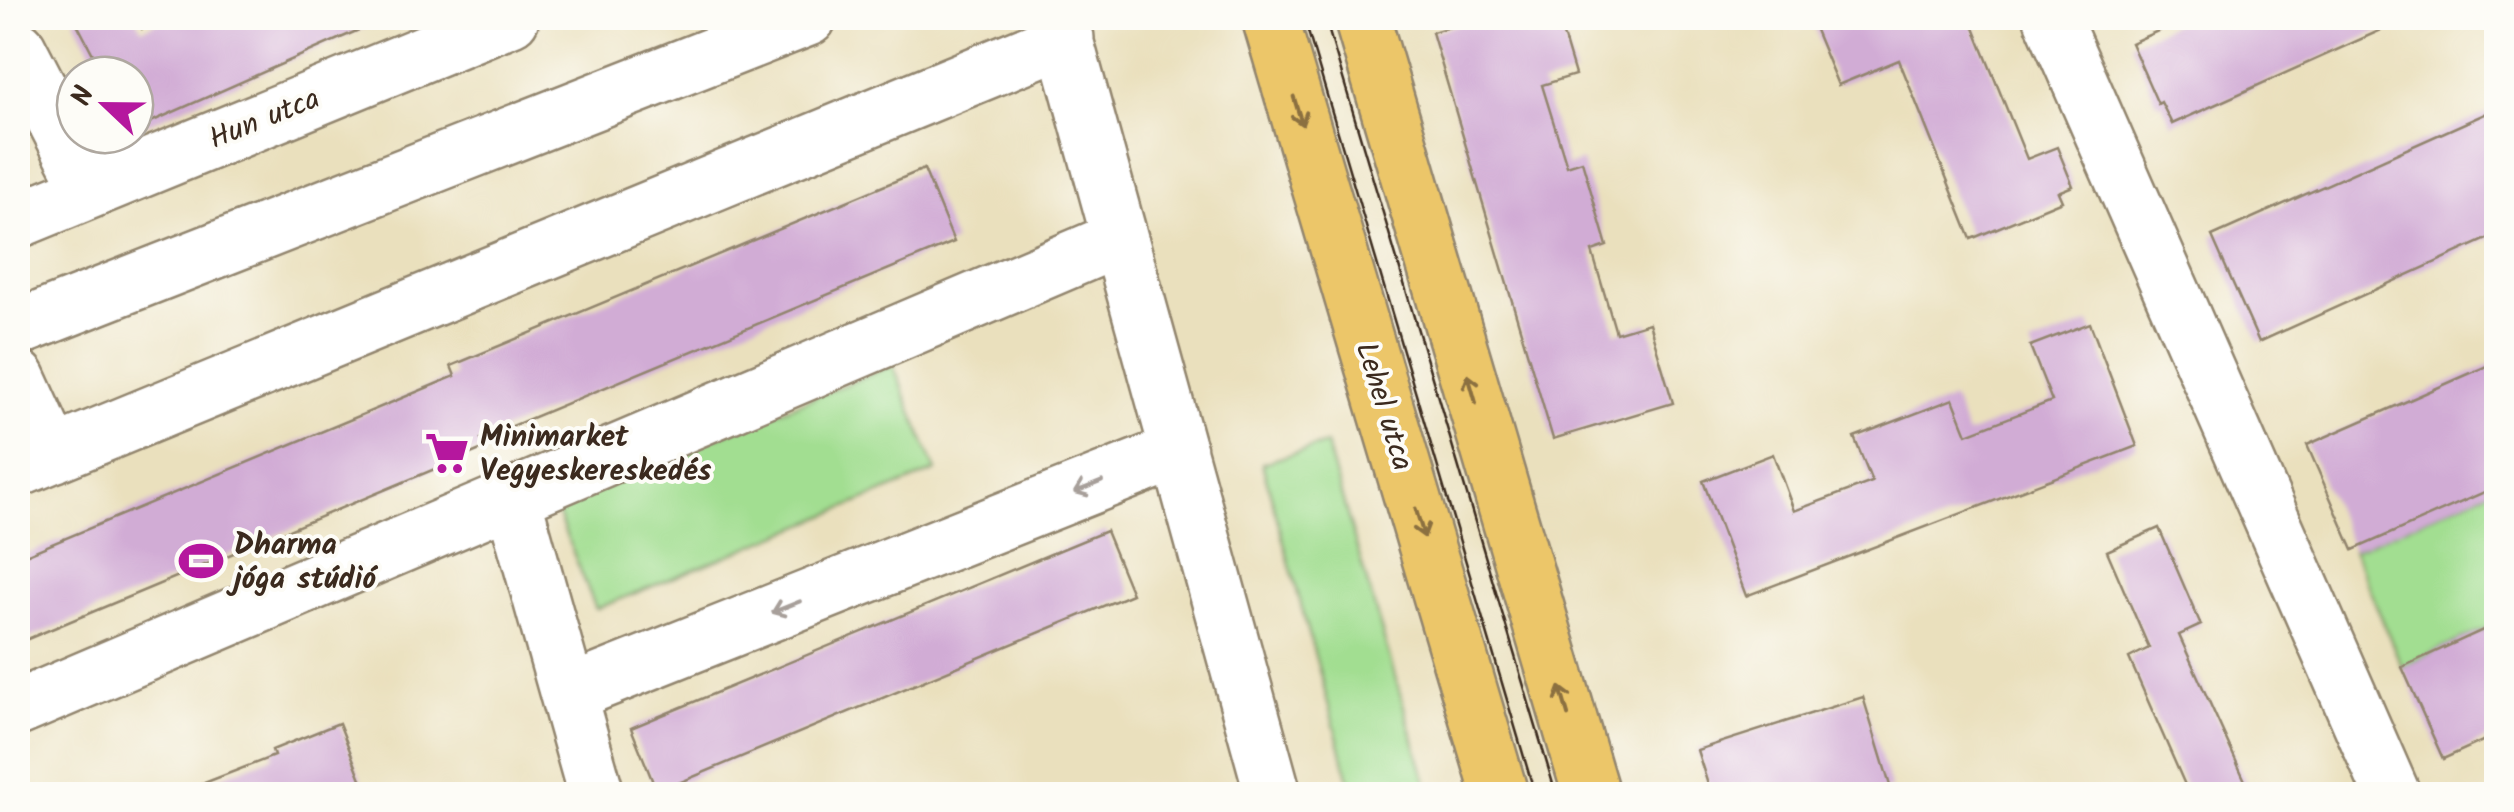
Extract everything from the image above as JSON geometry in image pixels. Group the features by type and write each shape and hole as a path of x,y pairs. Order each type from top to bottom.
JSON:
{"main road":[{"name":"Lehel utca","path":"1270,18 1500,794"},
{"path":"1362,18 1592,794"}],"street":[{"name":"Hun utca","path":"18,220 511,18"},
{"path":"18,328 808,18"},
{"path":"2052,18 2392,794"},
{"path":"18,378 35,462 1063,28 1274,794"},
{"path":"18,48 90,189"},
{"path":"18,708 1120,239"},
{"path":"568,694 1179,450"},
{"path":"513,499 596,794"}],"green space":[{"path":"893,365 936,471 596,609 553,503"},
{"path":"1326,444 1430,794 1353,794 1262,463"},
{"path":"2496,487 2496,624 2402,667 2353,550"}],"building":[{"path":"74,18 136,18 142,29 167,18 386,18 155,120 155,55 93,55"},
{"path":"1481,18 1558,18 1575,75 1542,85 1567,166 1582,161 1607,246 1592,251 1616,333 1649,323 1673,403 1553,439 1432,32"},
{"path":"1810,18 1970,18 2027,159 2057,147 2073,186 2058,192 2062,201 1971,239 1899,60 1838,85"},
{"path":"2187,18 2408,18 2172,124 2161,102 2158,104 2131,43"},
{"path":"2496,109 2496,235 2259,342 2212,236"},
{"path":"924,169 954,242 481,439 485,448 18,643 18,558 455,376 451,366"},
{"path":"2090,323 2137,446 1746,596 1703,481 1773,454 1794,511 1872,482 1854,437 1953,399 1967,434 2052,401 2030,346"},
{"path":"2496,362 2496,487 2353,550 2307,445"},
{"path":"2159,528 2201,625 2179,635 2251,794 2189,794 2129,658 2149,648 2107,551"},
{"path":"1106,531 1132,594 657,792 631,728"},
{"path":"2496,624 2496,735 2443,759 2402,667"},
{"path":"1863,697 1891,789 1872,794 1711,794 1697,750"},
{"path":"339,723 367,794 181,792 274,756 272,750"}],"tram line":[{"path":"1304,18 1535,794"},
{"path":"1325,18 1556,794"}],"place":[{"name":"Minimarket Vegyeskereskedés","path":"447,453"},
{"name":"Dharma jóga stúdió","path":"201,561"}]}
